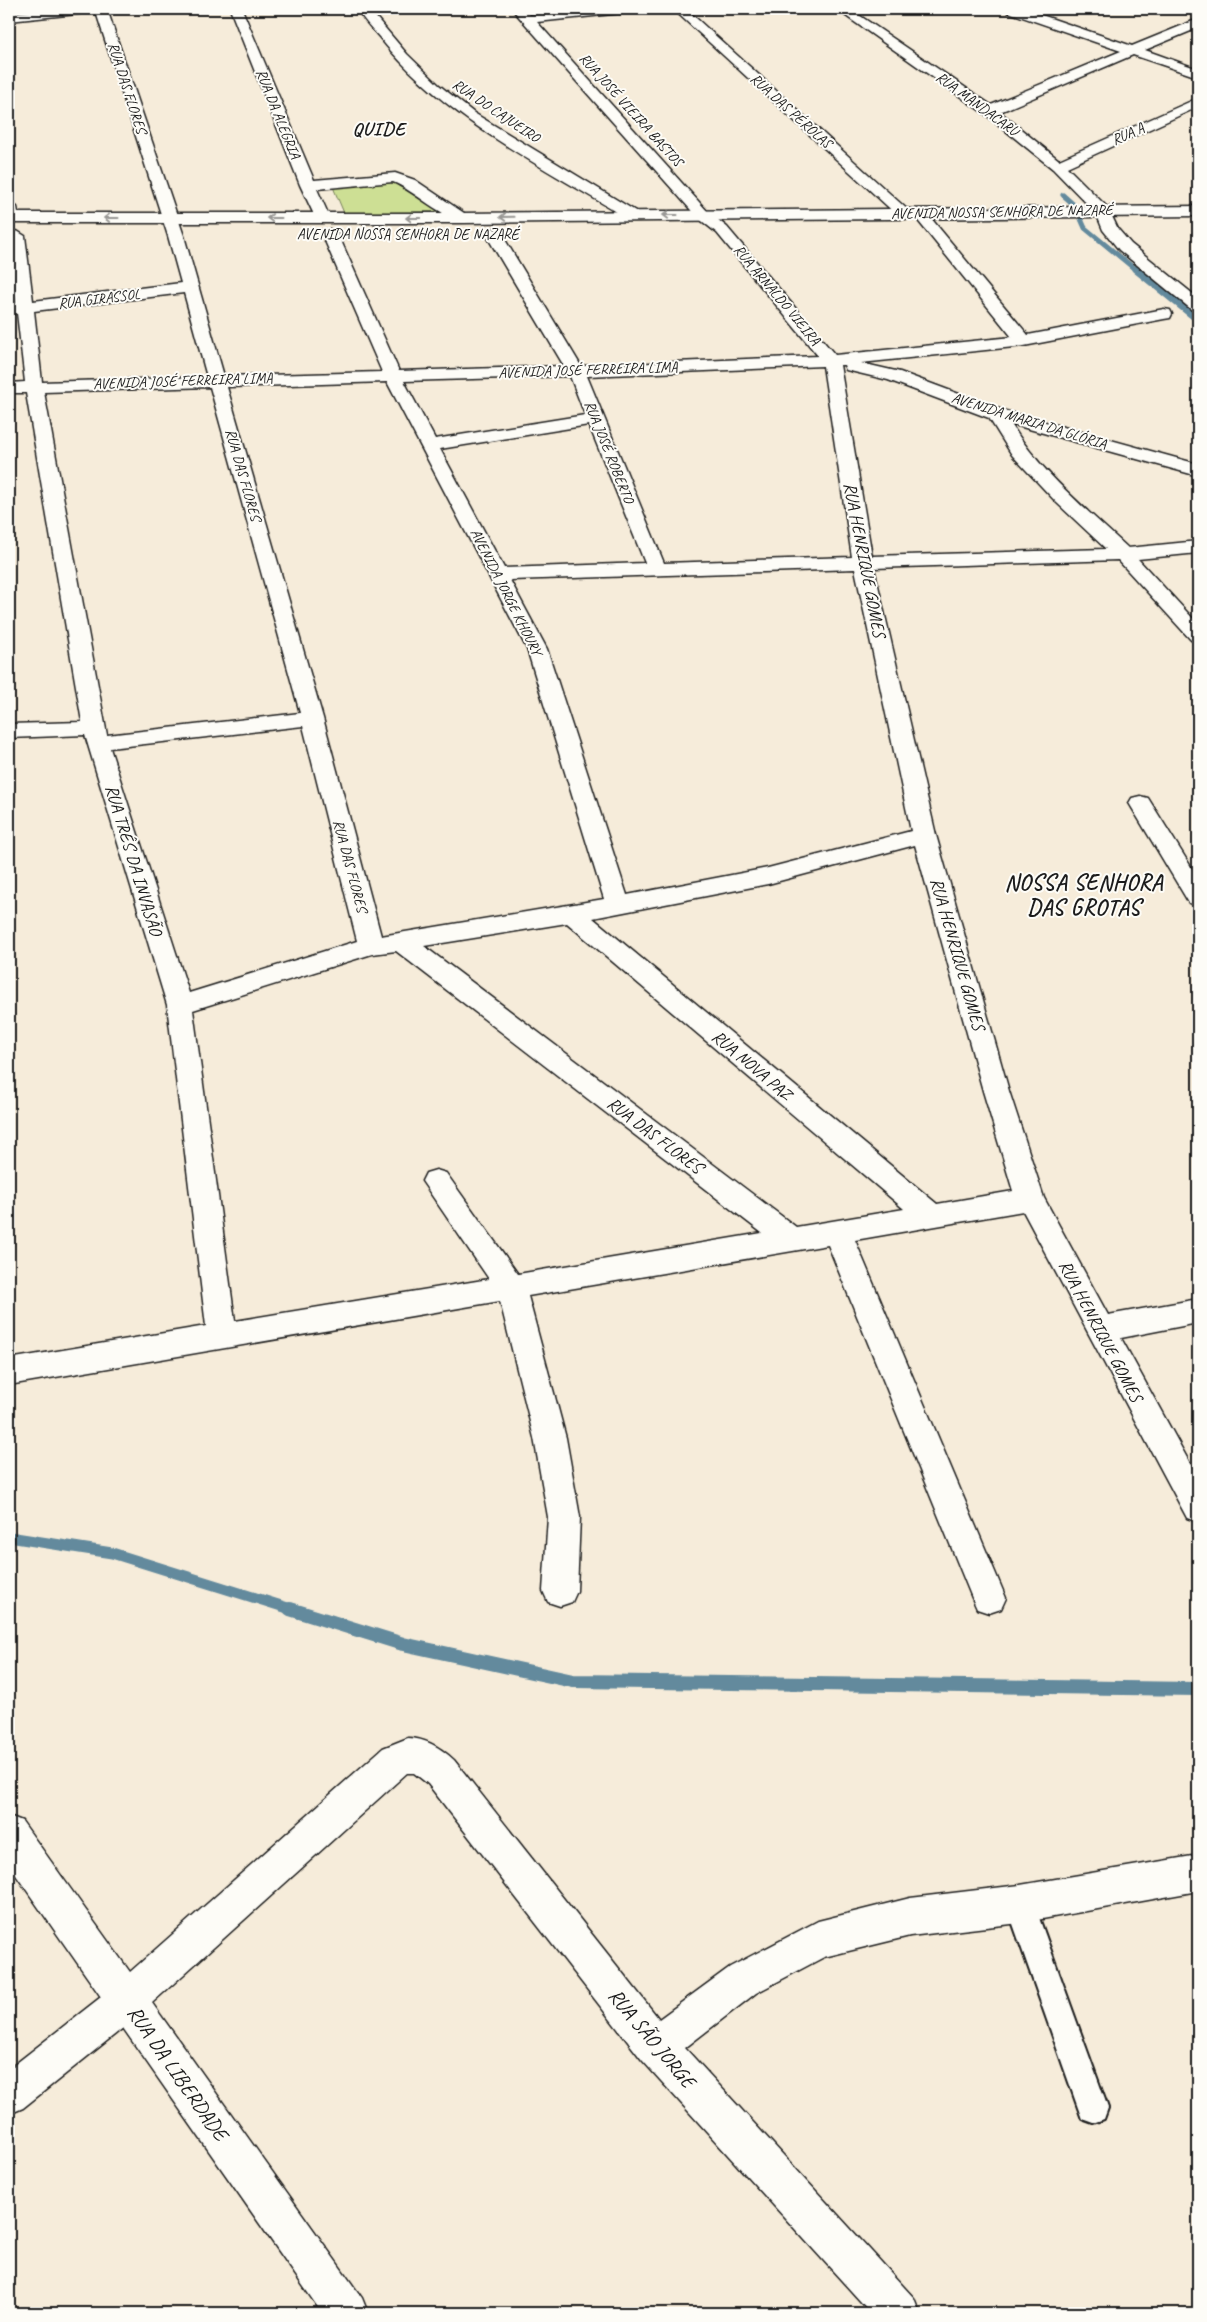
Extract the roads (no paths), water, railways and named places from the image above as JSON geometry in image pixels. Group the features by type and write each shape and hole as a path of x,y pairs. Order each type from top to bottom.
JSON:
{"street":[{"path":"9,17 92,9"},
{"name":"RUA DAS FLORES","path":"101,9 176,236 312,718 371,946"},
{"name":"RUA DA ALEGRIA","path":"236,9 322,218"},
{"name":"RUA DO CAJUEIRO","path":"363,9 402,57 434,88 469,116 632,215"},
{"path":"522,14 622,9"},
{"name":"RUA DAS PÉROLAS","path":"679,9 904,214"},
{"name":"RUA MANDACARU","path":"842,9 990,112 1058,166 1103,211"},
{"path":"1012,9 1198,73"},
{"name":"RUA JOSÉ VIEIRA BASTOS","path":"522,14 703,214 722,230"},
{"path":"990,112 1198,23"},
{"name":"RUA A","path":"1058,166 1198,102"},
{"path":"307,185 395,177 410,183 462,218"},
{"path":"1103,211 1110,230 1125,247 1196,307"},
{"name":"AVENIDA NOSSA SENHORA DE NAZARÉ","path":"10,214 170,218 462,218 806,213 920,214 1198,211"},
{"name":"AVENIDA NOSSA SENHORA DE NAZARÉ","path":"695,232 722,230 806,213"},
{"path":"920,214 1024,341"},
{"name":"RUA ARNALDO VIEIRA","path":"722,230 831,361"},
{"name":"RUA JOSÉ ROBERTO","path":"493,233 576,371 657,569"},
{"name":"AVENIDA NOSSA SENHORA DE NAZARÉ","path":"474,234 513,233"},
{"name":"AVENIDA NOSSA SENHORA DE NAZARÉ","path":"311,234 349,234"},
{"path":"330,234 392,375"},
{"path":"13,236 36,236"},
{"name":"RUA TRÊS DA INVASÃO","path":"13,236 16,309 34,386 96,735 180,1005 222,1336"},
{"path":"156,236 195,236"},
{"name":"RUA GIRASSOL","path":"16,309 189,287"},
{"name":"AVENIDA JOSÉ FERREIRA LIMA","path":"9,388 217,380 576,371 831,361 1024,341 1164,314"},
{"name":"AVENIDA MARIA DA GLÓRIA","path":"831,361 894,376 996,414 1198,470"},
{"name":"RUA HENRIQUE GOMES","path":"831,361 863,562 924,835 994,1081 1030,1199 1198,1508"},
{"name":"AVENIDA JORGE KHOURY","path":"392,375 537,649 618,905"},
{"path":"996,414 1018,451 1064,499 1123,554 1198,636"},
{"path":"429,445 595,418"},
{"path":"497,574 1123,554 1198,547"},
{"path":"9,731 96,735 312,718"},
{"path":"1140,803 1198,897"},
{"path":"180,1005 371,946 572,914 768,876 924,835"},
{"name":"RUA NOVA PAZ","path":"572,914 932,1216"},
{"name":"RUA DAS FLORES","path":"400,941 791,1239"},
{"path":"436,1181 511,1287 550,1438 564,1517 560,1591"},
{"path":"9,1372 1030,1199"},
{"path":"837,1231 989,1598"},
{"path":"1100,1329 1198,1310"},
{"name":"RUA SÃO JORGE","path":"127,2000 395,1760 405,1755 416,1756 428,1761 441,1772 656,2046 899,2313"},
{"name":"RUA DA LIBERDADE","path":"9,1834 347,2313"},
{"path":"656,2046 743,1980 818,1940 910,1917 1020,1904 1198,1873"},
{"path":"9,2094 127,2000"}],"lane":[{"path":"1020,1904 1093,2108"}],"waterway":[{"path":"1063,195 1073,204"},
{"path":"1081,219 1085,228 1136,270"},
{"path":"1135,269 1198,320"},
{"path":"9,1537 112,1553 294,1610"},
{"path":"290,1609 403,1644 573,1681 1198,1689"}],"district":[{"name":"QUIDE","path":"379,129"},
{"name":"NOSSA SENHORA DAS GROTAS","path":"1084,896"}]}
